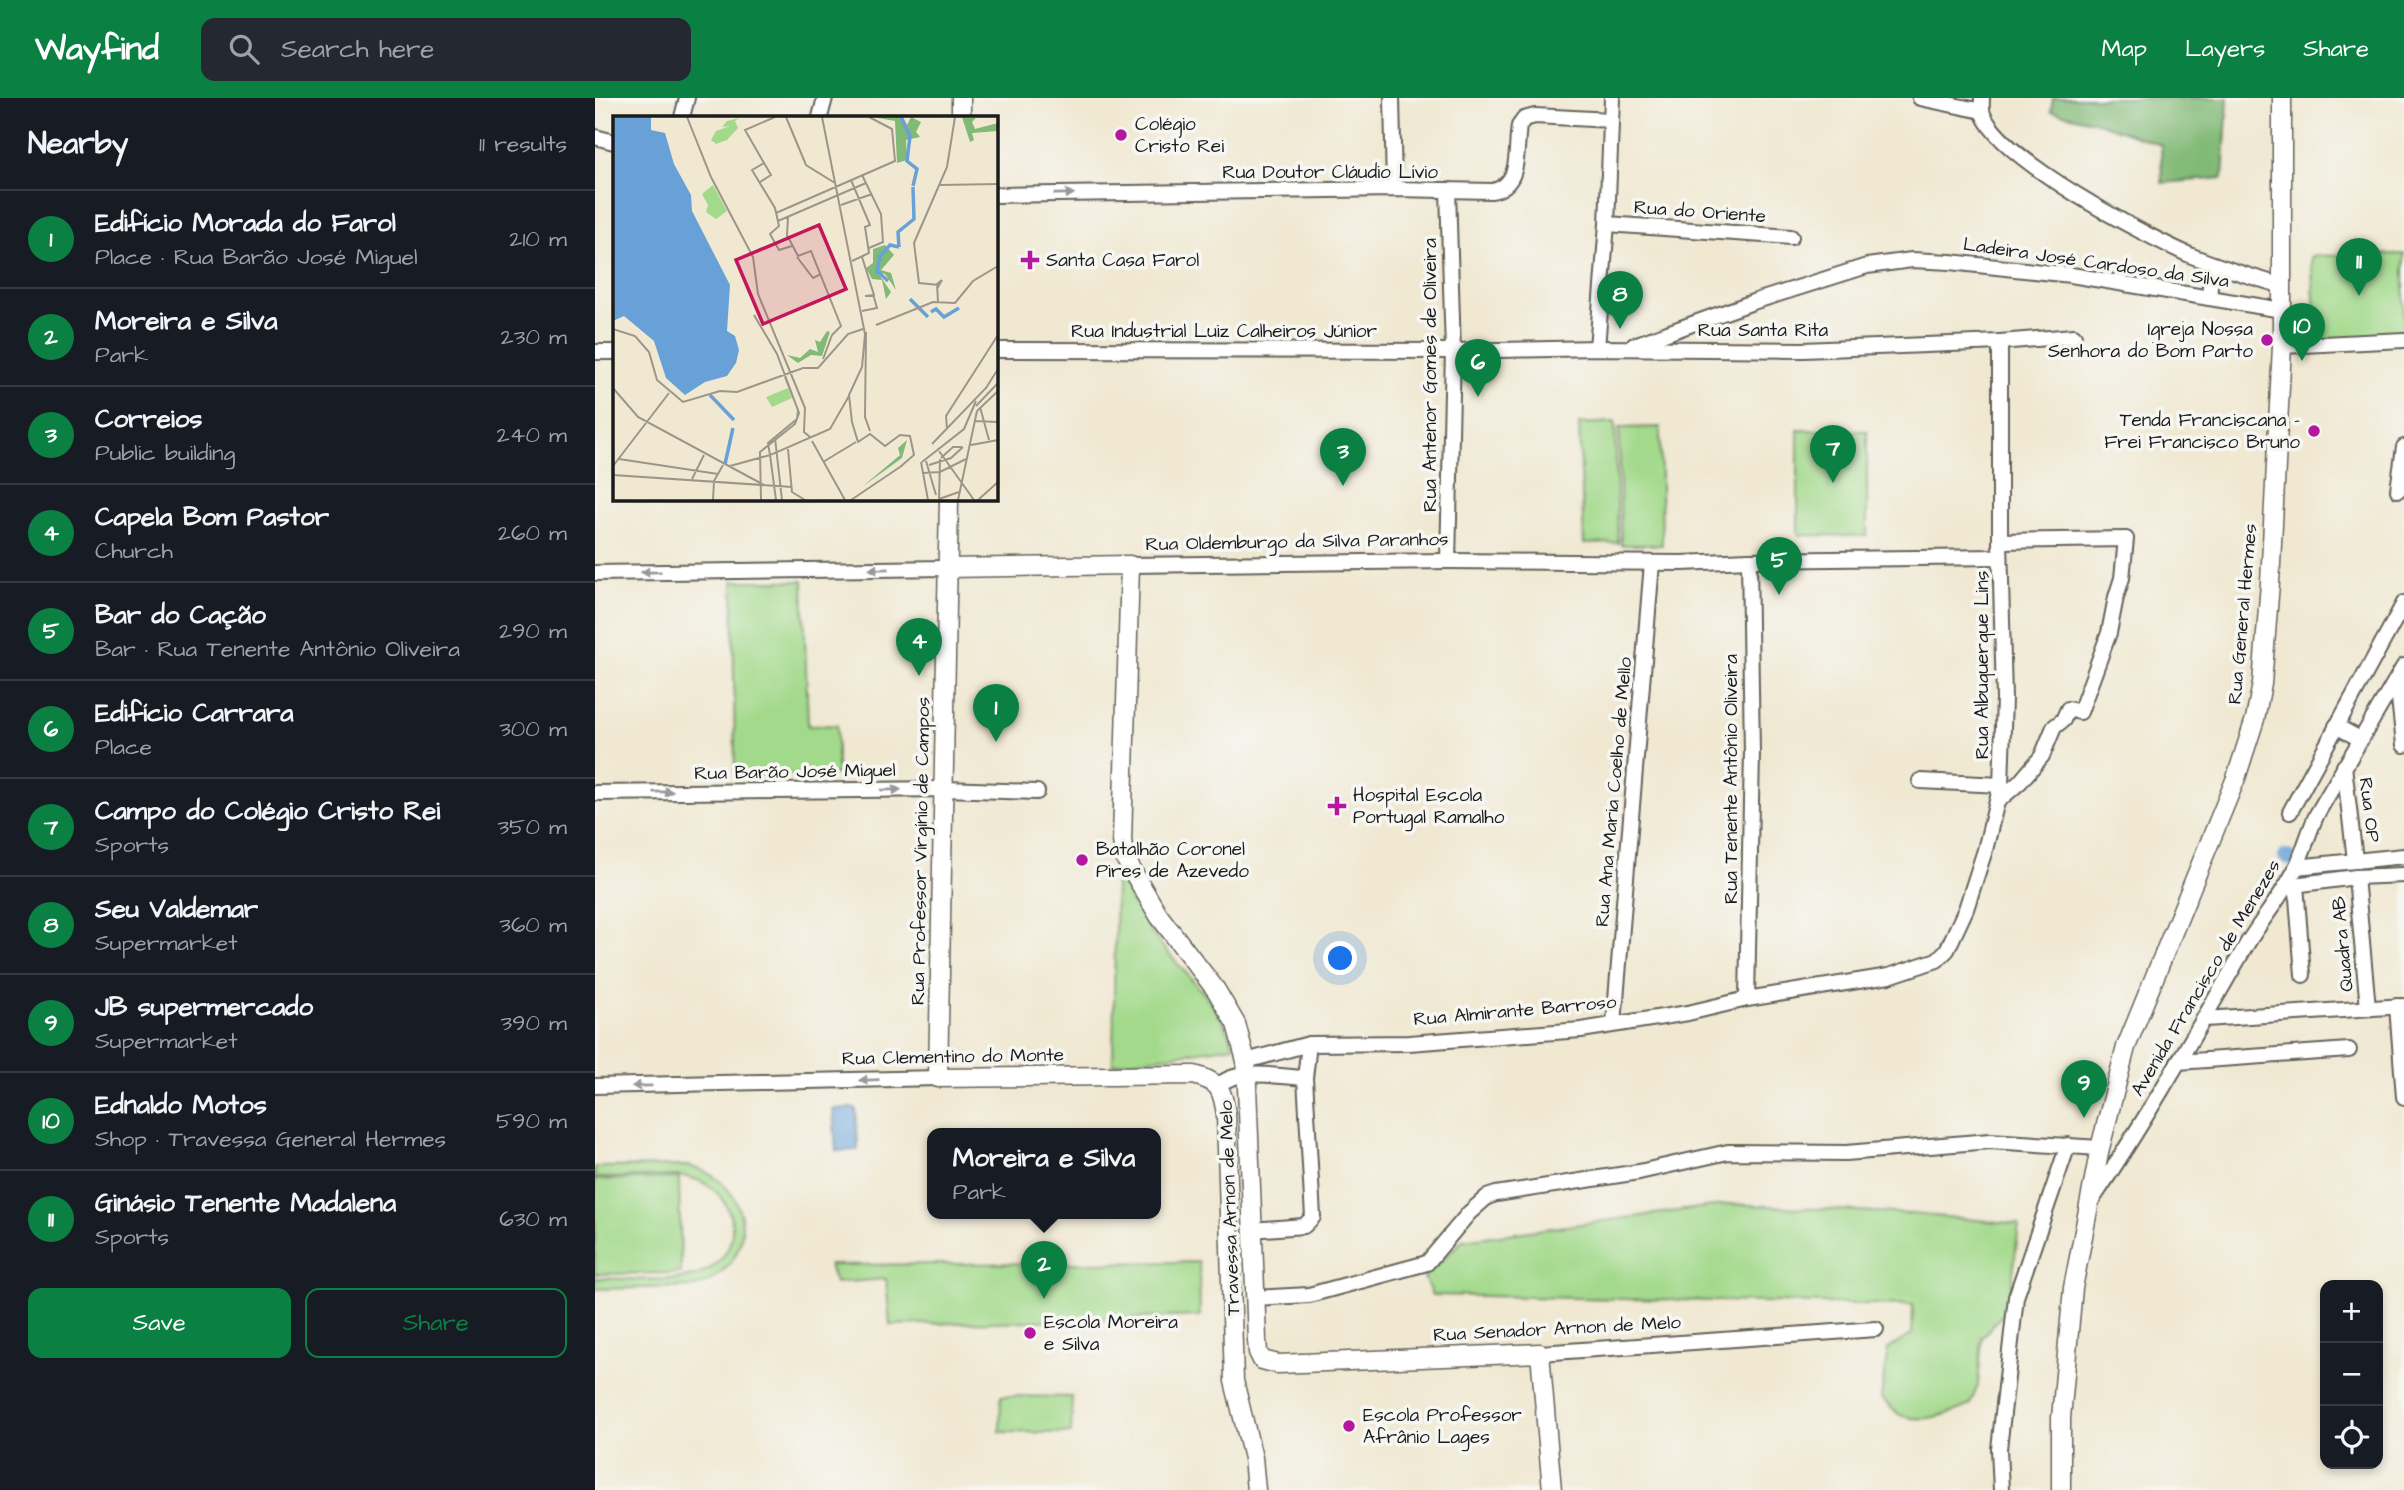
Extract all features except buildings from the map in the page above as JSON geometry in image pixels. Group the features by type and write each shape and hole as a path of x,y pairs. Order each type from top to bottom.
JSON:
{"street":[{"path":"683,116 687,98"},
{"path":"820,116 825,98"},
{"path":"961,98 961,116"},
{"path":"1392,98 1394,189"},
{"path":"1597,348 1607,224 1612,98"},
{"path":"1920,98 1982,105 1989,124 2009,146 2071,192 2189,254 2283,286"},
{"name":"Rua General Hermes","path":"2061,1490 2061,1418 2073,1288 2099,1153 2126,1047 2236,778 2255,719 2262,684 2282,346 2282,98"},
{"name":"Rua Doutor Cláudio Lívio","path":"997,195 1394,189 1492,191 1509,183 1519,126 1524,119 1535,116 1611,120"},
{"path":"595,137 613,142"},
{"name":"Rua Antenor Gomes de Oliveira","path":"1448,190 1453,351 1448,561"},
{"name":"Rua do Oriente","path":"1607,224 1791,237"},
{"name":"Ladeira José Cardoso da Silva","path":"1623,349 1753,302 1867,266 1912,260 2071,275 2283,310"},
{"path":"2209,298 2212,264"},
{"name":"Rua Santa Rita","path":"1453,351 1597,348 1803,350 2000,342 2074,336"},
{"path":"2282,346 2404,340"},
{"name":"Rua Albuquerque Lins","path":"1925,966 1937,960 1947,950 1954,935 1985,850 2001,785 2004,699 2000,557 2000,342"},
{"name":"Rua Industrial Luiz Calheiros Júnior","path":"997,351 1453,351"},
{"path":"595,352 613,352"},
{"path":"2397,490 2404,447"},
{"name":"Rua Professor Virgínio de Campos","path":"938,1078 949,500"},
{"path":"1998,801 2020,782 2042,756 2055,727 2063,720 2068,709 2080,712 2109,633 2122,578 2126,539 2000,541"},
{"name":"Rua Oldemburgo da Silva Paranhos","path":"595,573 1448,561 1652,563 2000,557"},
{"name":"Rua Tenente Antônio Oliveira","path":"1747,999 1752,753 1749,560"},
{"name":"Rua Ana Maria Coelho de Mello","path":"1614,1024 1652,563"},
{"name":"Travessa Arnon de Melo","path":"1130,565 1122,841 1125,860 1160,916 1216,990 1236,1024 1246,1068 1257,1340"},
{"path":"2291,812 2404,603"},
{"path":"2401,680 2404,745"},
{"name":"Avenida Francisco de Menezes","path":"2091,1201 2205,1019 2249,942 2291,885 2308,833 2360,739 2401,680"},
{"path":"2336,726 2360,739"},
{"name":"Rua OP","path":"2344,766 2355,860"},
{"path":"1920,781 2001,785"},
{"name":"Rua Barão José Miguel","path":"595,793 944,789 1037,792"},
{"path":"2296,867 2404,856"},
{"path":"2303,975 2291,885 2404,874"},
{"name":"Quadra AB","path":"2356,877 2368,1008"},
{"name":"Rua Almirante Barroso","path":"1246,1068 1309,1044 1409,1043 1581,1030 1889,976 1925,966"},
{"path":"2205,1019 2400,1006 2404,1097"},
{"path":"1252,1230 1304,1226 1313,1217 1305,1078 1309,1044"},
{"path":"2178,1062 2349,1050"},
{"path":"1256,1490 1252,1458 1235,1391 1226,1114 1219,1086 1225,1079 1246,1068 1305,1078"},
{"name":"Rua Clementino do Monte","path":"595,1086 1194,1075 1210,1079 1219,1086"},
{"path":"1255,1298 1309,1295 1427,1263 1469,1213 1496,1194 1594,1180 1728,1152 1846,1153 1977,1141 2068,1145 2118,1161"},
{"path":"2001,1490 1999,1449 2016,1297 2068,1145"},
{"name":"Rua Senador Arnon de Melo","path":"1257,1340 1262,1360 1278,1364 1540,1353 1876,1329"},
{"path":"1540,1353 1552,1490"}],"green space":[{"path":"2053,98 2228,98 2223,178 2162,183 2161,145 2100,123 2051,111"},
{"path":"2404,254 2404,337 2317,340 2311,256"},
{"path":"1615,422 1618,543 1584,544 1579,424"},
{"path":"1660,427 1662,545 1621,545 1619,428"},
{"path":"1798,430 1867,431 1867,536 1798,535"},
{"path":"733,581 803,581 808,726 837,725 837,774 735,776"},
{"path":"1116,873 1160,944 1218,1012 1234,1046 1113,1064"},
{"path":"689,1166 711,1175 727,1189 738,1206 742,1224 740,1243 732,1261 717,1276 696,1287 595,1289 595,1278 680,1278 702,1273 718,1262 728,1248 732,1233 731,1217 724,1202 713,1189 697,1180 678,1176 595,1178 595,1167"},
{"path":"679,1178 681,1273 595,1274 595,1180"},
{"path":"1729,1204 1913,1214 2019,1224 2009,1307 1982,1337 1978,1385 1970,1405 1937,1416 1911,1418 1897,1413 1881,1398 1888,1349 1912,1334 1913,1305 1432,1295 1424,1277 1463,1240"},
{"path":"1199,1262 1200,1316 890,1325 886,1279 835,1283 829,1265"},
{"path":"1001,1396 1072,1397 1071,1433 1000,1432"}],"water":[{"path":"856,1108 858,1150 836,1151 833,1109"}],"waterway":[{"path":"2285,856 2294,860"}],"place":[{"name":"Colégio Cristo Rei","path":"1121,135"},
{"name":"Santa Casa Farol","path":"1030,260"},
{"name":"Ginásio Tenente Madalena","path":"2359,296"},
{"name":"Seu Valdemar","path":"1620,329"},
{"name":"Igreja Nossa Senhora do Bom Parto","path":"2267,340"},
{"name":"Ednaldo Motos","path":"2302,361"},
{"name":"Edifício Carrara","path":"1478,397"},
{"name":"Tenda Franciscana - Frei Francisco Bruno","path":"2314,431"},
{"name":"Campo do Colégio Cristo Rei","path":"1833,483"},
{"name":"Correios","path":"1343,486"},
{"name":"Bar do Cação","path":"1779,595"},
{"name":"Capela Bom Pastor","path":"919,676"},
{"name":"Edifício Morada do Farol","path":"996,742"},
{"name":"Hospital Escola Portugal Ramalho","path":"1337,806"},
{"name":"Batalhão Coronel Pires de Azevedo","path":"1082,860"},
{"name":"JB supermercado","path":"2084,1118"},
{"name":"Moreira e Silva","path":"1044,1299"},
{"name":"Escola Moreira e Silva","path":"1030,1333"},
{"name":"Escola Professor Afrânio Lages","path":"1349,1426"}]}
